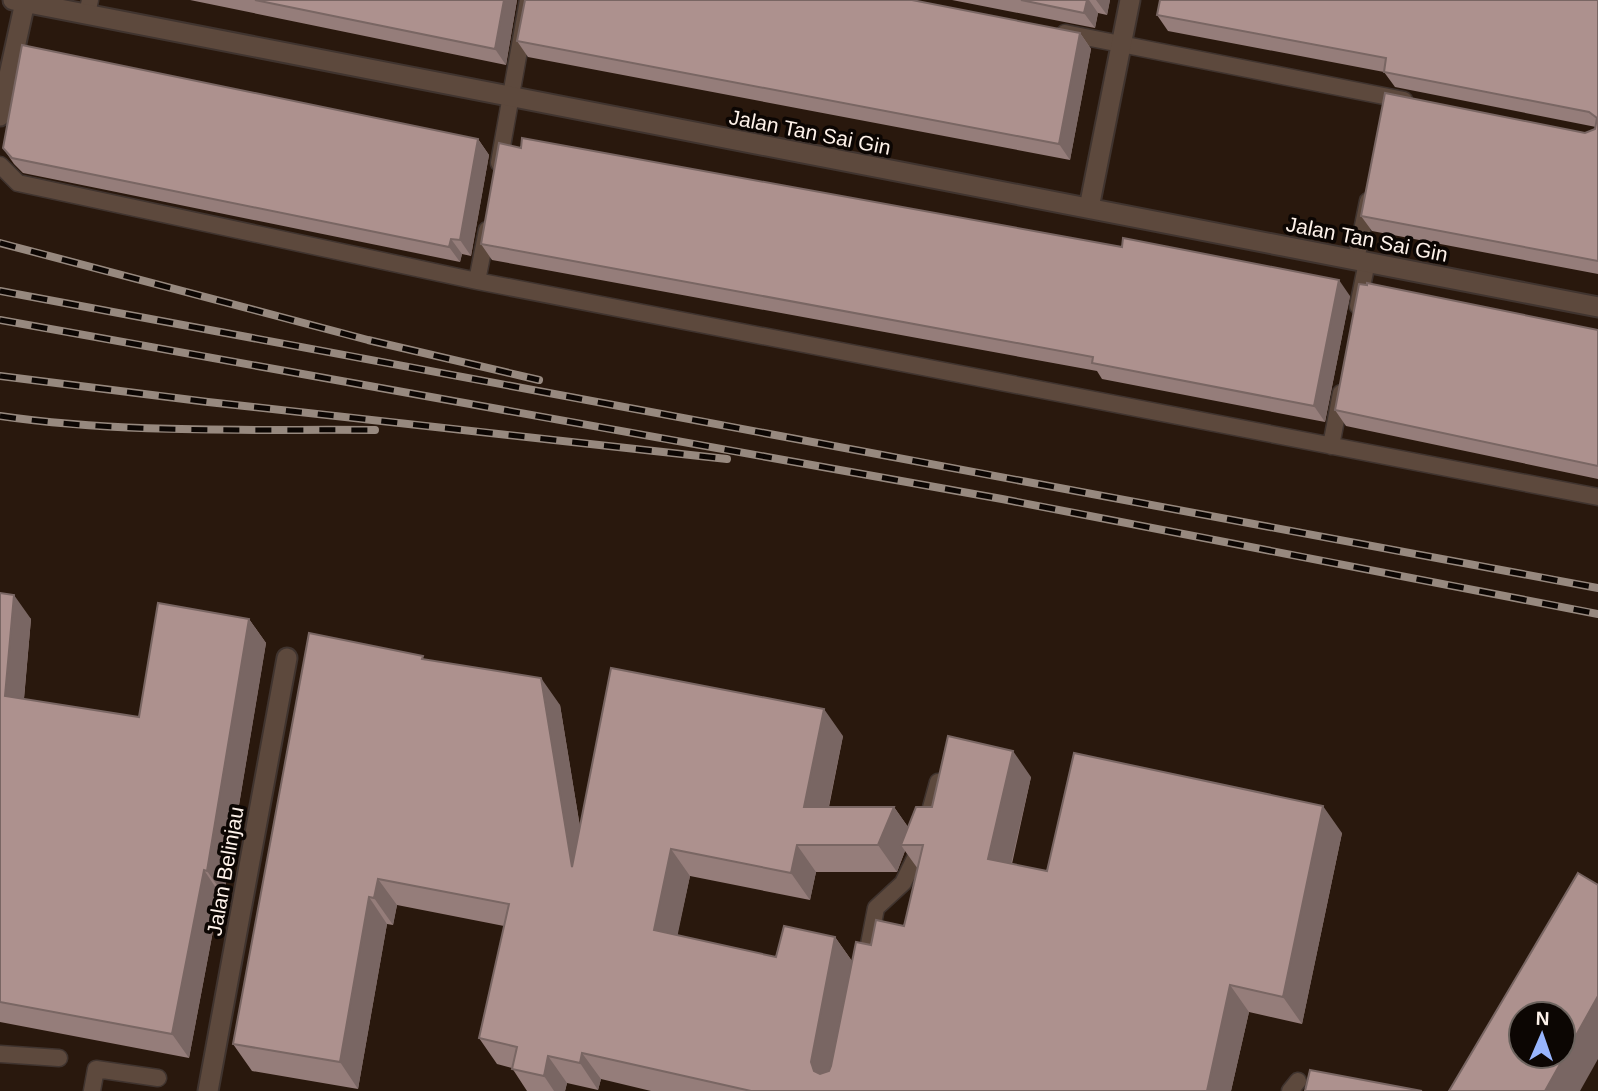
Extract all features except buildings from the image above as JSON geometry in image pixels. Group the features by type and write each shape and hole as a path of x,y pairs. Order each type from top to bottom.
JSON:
{"street":[{"path":"1089,208 1130,0"},
{"name":"Jalan Tan Sai Gin","path":"19,1 89,7 511,97 1598,307"},
{"path":"0,116 19,1"},
{"name":"Jalan Belinjau","path":"208,1091 287,658"}],"lane":[{"path":"496,176 528,0"},
{"path":"1042,29 1387,103 1415,102"},
{"path":"0,165 18,183 477,281 1598,497"},
{"path":"1354,327 1373,178"},
{"path":"477,281 489,216"},
{"path":"1331,446 1344,380"},
{"path":"861,986 876,908 904,883 920,848 938,782"},
{"path":"0,1054 59,1058"},
{"path":"92,1091 96,1069 158,1078"}],"railway":[{"path":"0,243 368,340 539,380"},
{"path":"0,291 1598,588"},
{"path":"0,320 1002,499 1598,614"},
{"path":"0,376 208,402 727,459"},
{"path":"0,416 140,428 375,430"}]}
